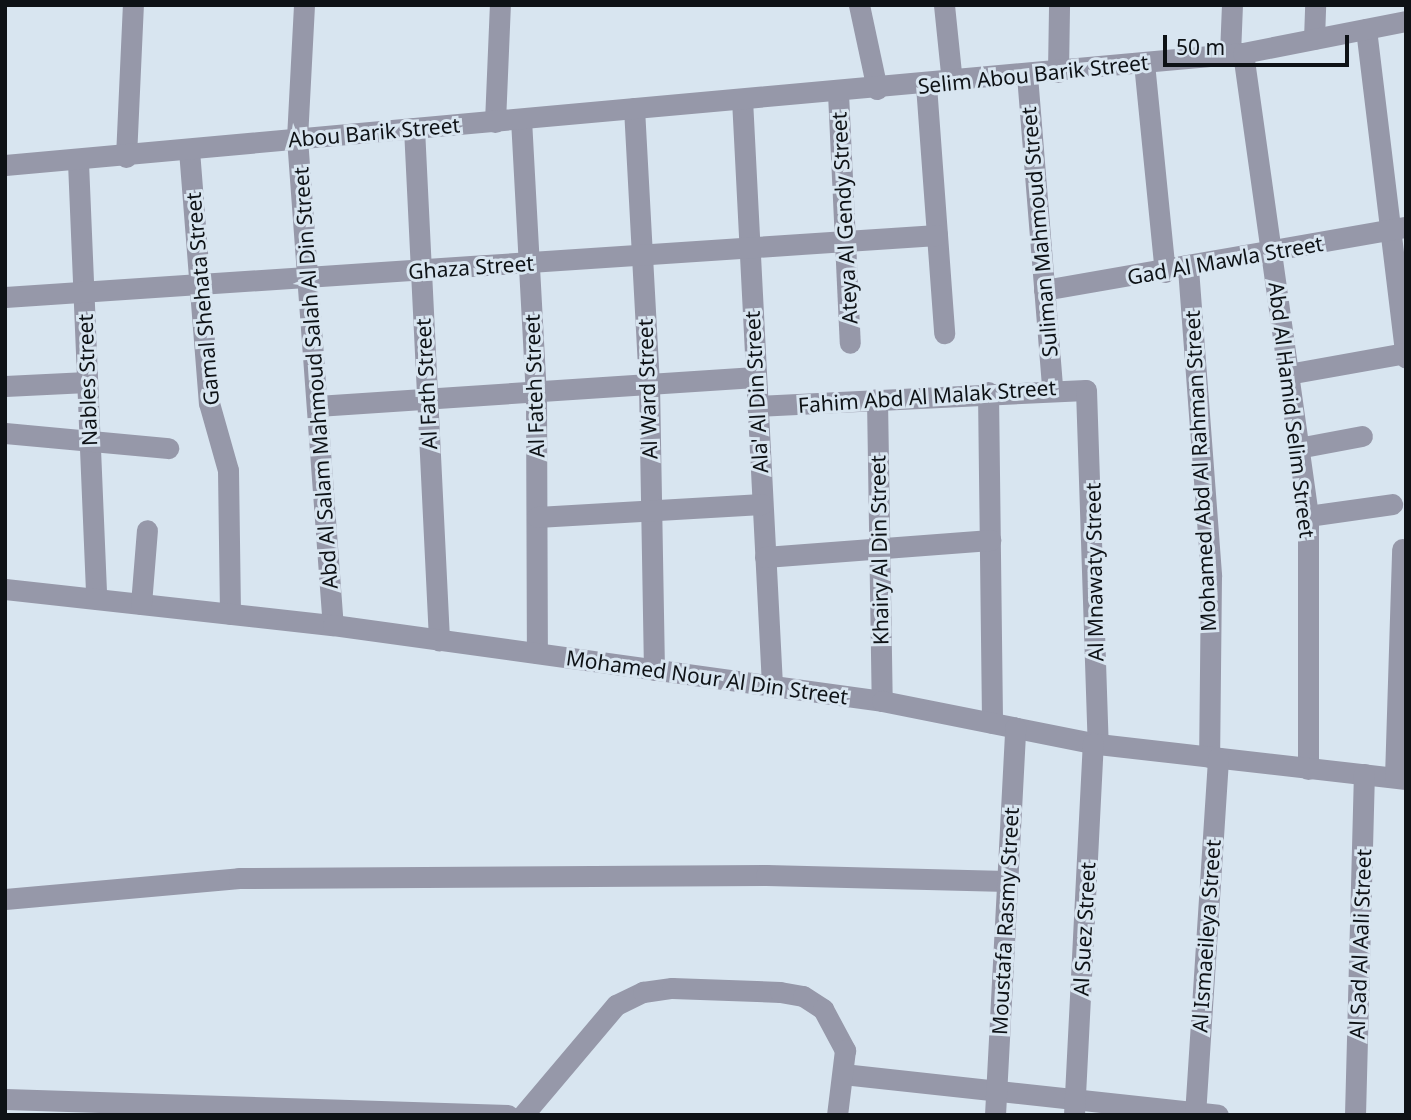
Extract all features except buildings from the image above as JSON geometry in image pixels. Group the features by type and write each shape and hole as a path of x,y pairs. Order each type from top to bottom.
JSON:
{"street":[{"path":"126,157 133,5"},
{"name":"Abd Al Salam Mahmoud Salah Al Din Street","path":"304,5 297,138 333,625"},
{"path":"495,122 500,5"},
{"path":"859,5 877,89"},
{"path":"944,5 952,82"},
{"path":"1058,72 1059,5"},
{"name":"Abd Al Hamid Selim Street","path":"1232,5 1237,54 1271,253 1308,516 1308,769"},
{"path":"1314,39 1315,5"},
{"name":"Selim Abou Barik Street","path":"742,99 926,85 1237,54 1366,29 1404,16"},
{"path":"1288,374 1405,355 1398,229 1366,29"},
{"path":"1144,63 1165,272"},
{"name":"Suliman Mahmoud Street","path":"1027,75 1052,388"},
{"path":"926,85 944,333"},
{"name":"Ateya Al Gendy Street","path":"838,93 850,343"},
{"name":"Abou Barik Street","path":"5,164 78,162 297,138 742,99"},
{"name":"Ala' Al Din Street","path":"742,99 772,686"},
{"name":"Al Ward Street","path":"634,108 649,384 654,670"},
{"name":"Al Fateh Street","path":"521,119 537,392 537,653"},
{"name":"Al Fath Street","path":"414,128 439,639"},
{"name":"Gamal Shehata Street","path":"189,150 209,403 228,470 230,614"},
{"name":"Nables Street","path":"78,162 96,599"},
{"name":"Gad Al Mawla Street","path":"1044,290 1165,272 1398,229"},
{"name":"Ghaza Street","path":"5,297 937,236"},
{"name":"Mohamed Abd Al Rahman Street","path":"1188,268 1211,576 1213,758"},
{"path":"317,406 755,377"},
{"path":"5,386 87,382"},
{"name":"Fahim Abd Al Malak Street","path":"757,407 1052,388 1086,390 1089,400"},
{"path":"988,392 992,723"},
{"name":"Khairy Al Din Street","path":"877,399 882,701"},
{"name":"Al Mnawaty Street","path":"1089,400 1096,744"},
{"path":"5,433 89,438 168,448"},
{"path":"1298,448 1362,436"},
{"path":"537,517 762,504"},
{"path":"1308,516 1392,504"},
{"path":"141,604 146,530"},
{"path":"765,557 990,540"},
{"path":"1401,778 1403,562"},
{"name":"Mohamed Nour Al Din Street","path":"5,589 439,639 882,701 1096,744 1401,778"},
{"name":"Moustafa Rasmy Street","path":"995,1115 1014,727"},
{"name":"Al Suez Street","path":"1075,1106 1096,744"},
{"name":"Al Ismaeileya Street","path":"1195,1113 1213,758"},
{"name":"Al Sad Al Aali Street","path":"1355,1115 1364,774"},
{"path":"5,899 239,878 753,875 1007,881"},
{"path":"523,1115 617,1005 643,992 673,988 803,996 823,1009 838,1028 845,1051 837,1115"},
{"path":"843,1074 997,1090 1075,1106 1218,1115"},
{"path":"5,1099 508,1115"}]}
